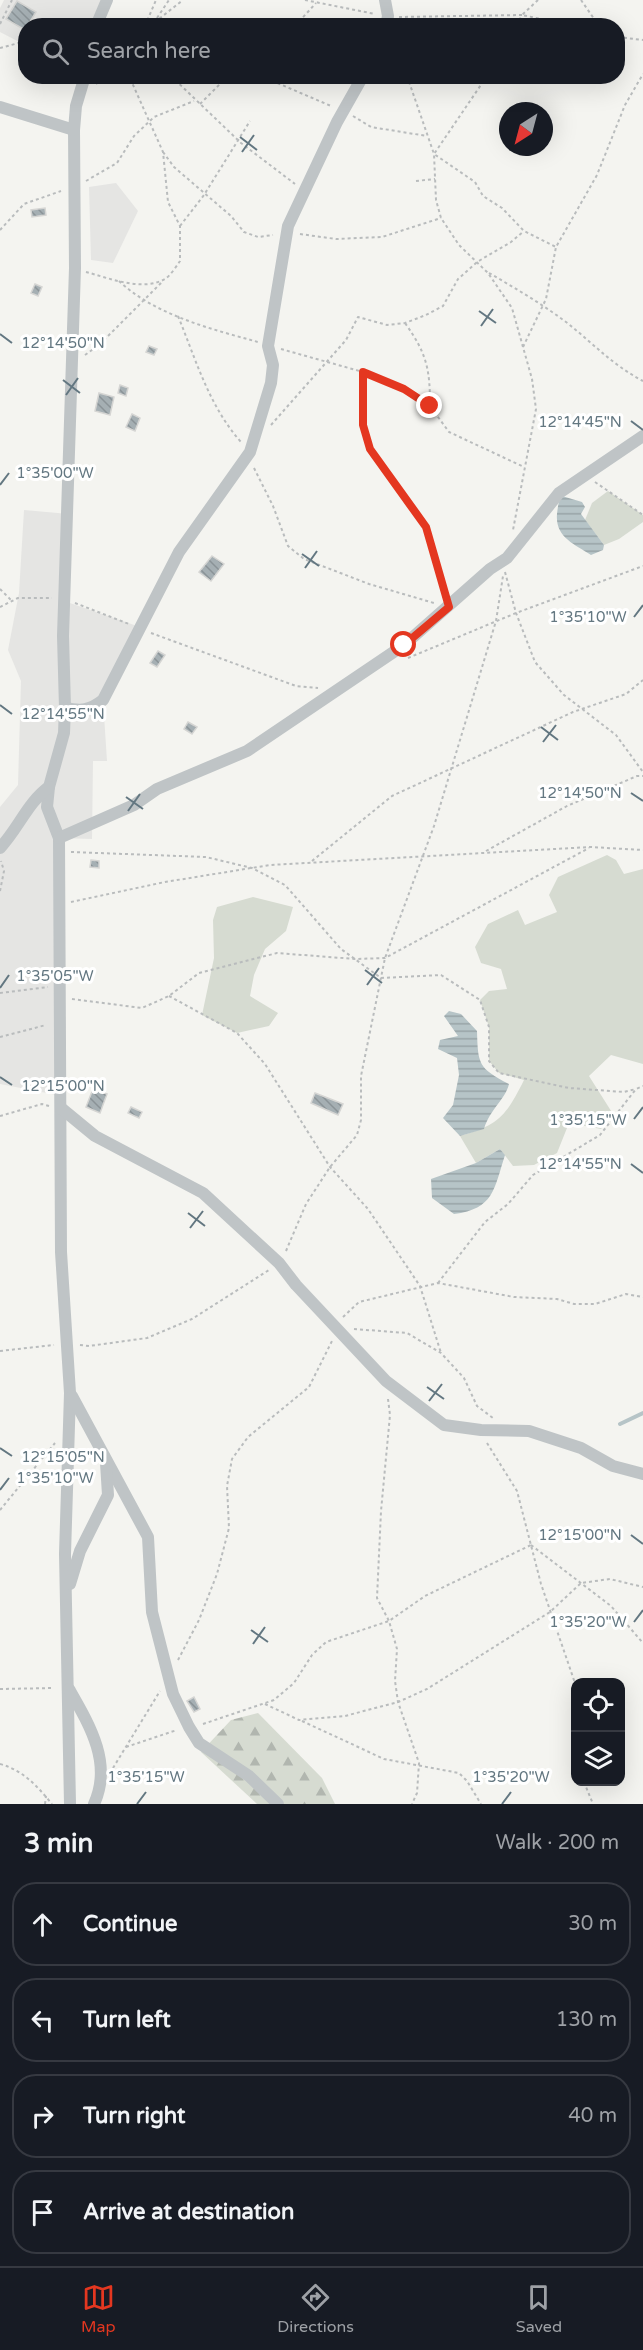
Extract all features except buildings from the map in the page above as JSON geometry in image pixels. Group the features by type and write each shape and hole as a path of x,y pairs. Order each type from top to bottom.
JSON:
{"street":[{"path":"99,18 107,0"},
{"path":"385,0 387,18"},
{"path":"70,1804 66,1595 70,1393 61,1252 59,845 47,807 49,787 64,733 63,624 75,268 74,130 76,106 83,84"},
{"path":"65,708 80,711 92,709 103,700 179,552 250,452 271,383 273,364 268,346 288,226 359,84"},
{"path":"0,106 74,130"},
{"path":"59,845 134,805 157,789 247,751 404,645 490,568 505,564 559,493 643,436"},
{"path":"0,848 12,836 39,794 49,787"},
{"path":"61,1108 95,1136 203,1193 279,1263 386,1381 444,1425 481,1430 529,1431 581,1448 613,1466 643,1474"},
{"path":"70,1393 148,1537 152,1612 173,1694 189,1727 199,1743 249,1776 278,1804"},
{"path":"66,1595 80,1551 108,1495 106,1459"},
{"path":"68,1688 92,1729 100,1757 100,1791 94,1804"}],"path":[{"path":"0,24 12,0"},
{"path":"148,18 156,0"},
{"path":"157,18 169,0"},
{"path":"157,18 183,0"},
{"path":"305,0 376,18"},
{"path":"520,18 538,0"},
{"path":"581,0 593,18"},
{"path":"302,18 317,2"},
{"path":"454,18 522,15 536,18"},
{"path":"625,38 643,39"},
{"path":"0,48 18,43"},
{"path":"523,348 543,306 556,247 597,175 625,105 643,74"},
{"path":"72,363 99,345 166,279 180,261 180,226 168,202 163,152 133,84"},
{"path":"178,84 239,141 305,192"},
{"path":"200,104 220,84"},
{"path":"410,84 434,154 436,200 441,218 459,245 488,273 512,308 532,379 536,409 511,537"},
{"path":"434,154 482,84"},
{"path":"0,230 8,225 24,204 75,187 117,163 134,136 150,122 194,101"},
{"path":"180,226 204,195 250,121"},
{"path":"434,154 475,182 483,196 502,208 524,231 556,247"},
{"path":"416,181 435,179"},
{"path":"271,425 325,360 346,340 358,317 387,325 405,323 443,306 458,279 477,262 512,242 524,231"},
{"path":"75,268 119,281 147,285 166,279"},
{"path":"488,273 543,306 567,323 618,368 643,381"},
{"path":"119,281 134,295 178,316 268,346 363,372 404,389 430,406 449,432 525,468"},
{"path":"178,316 208,393 231,431 250,452 255,473 273,506 288,546 304,559 369,584 449,607"},
{"path":"405,323 421,346 430,370 430,406"},
{"path":"363,372 363,425 370,449 426,527 449,607"},
{"path":"585,476 643,515"},
{"path":"505,564 516,612 535,662 564,695 616,735 643,772"},
{"path":"0,1351 68,1343 89,1346 147,1338 192,1319 279,1263 306,1204 330,1167 357,1135 361,1120 361,1076 385,958 451,771 496,621 505,564"},
{"path":"407,658 516,612 643,566"},
{"path":"0,589 12,601"},
{"path":"0,607 12,601 56,598"},
{"path":"75,603 131,625"},
{"path":"142,629 287,683 318,688"},
{"path":"310,862 392,796 451,771 583,708 626,694 643,680"},
{"path":"484,852 567,807 637,776 643,776"},
{"path":"59,845 144,856 206,857 252,868 285,885 317,925 355,959 381,978 441,975 480,1000 489,1027 489,1062 499,1073 569,1089 624,1092 643,1086"},
{"path":"0,993 26,988 61,992 142,1008 169,996 199,973 277,953 355,959 385,958 590,847"},
{"path":"60,905 165,882 252,868 310,862 423,854 590,847 643,850"},
{"path":"0,855 4,871 0,891"},
{"path":"169,996 237,1033 265,1064 330,1167 368,1209 420,1286 441,1353"},
{"path":"0,1037 26,1029 61,1023"},
{"path":"438,1283 485,1222 508,1204 533,1175 600,1136 636,1089"},
{"path":"0,1116 42,1104 61,1108"},
{"path":"100,1791 169,1677 200,1620 217,1574 229,1528 227,1486 232,1459 248,1437 309,1387 343,1316 359,1302 438,1283 514,1297 557,1299 574,1304 595,1304 626,1294 643,1297"},
{"path":"337,1328 407,1333 441,1353 464,1378 477,1406 495,1420"},
{"path":"386,1381 390,1415 381,1511 377,1598 389,1621 396,1649 395,1681 418,1766 417,1793 412,1804"},
{"path":"481,1430 495,1459 508,1474 517,1491 550,1611 573,1678"},
{"path":"0,1510 57,1441"},
{"path":"125,1748 189,1727 222,1720 274,1700 294,1683 312,1655 326,1642 389,1621 425,1596 531,1545"},
{"path":"531,1545 611,1606 643,1644"},
{"path":"299,1720 345,1716 399,1702 427,1689 550,1611 581,1582 610,1579 643,1587"},
{"path":"0,1689 68,1688"},
{"path":"265,1704 384,1759 459,1773 467,1780 481,1804"},
{"path":"0,1764 17,1771 34,1783 52,1804"},
{"path":"585,1786 592,1804"},
{"path":"45,1804 46,1796"}],"shaded area":[{"path":"4,0 107,0 99,18 18,18 18,41 0,32 0,8"},
{"path":"116,183 138,211 113,263 91,260 89,187"},
{"path":"562,496 582,502 585,507 581,514 604,545 603,550 591,555 562,534 557,522 557,514"},
{"path":"24,510 69,514 64,601 140,627 103,700 107,761 93,761 92,839 59,838 62,1096 0,1084 0,807 18,785 21,681 8,650 19,593"},
{"path":"449,1011 461,1014 477,1031 479,1058 482,1064 491,1074 509,1084 484,1129 460,1136 443,1118 453,1105 459,1075 457,1058 438,1049 440,1040 458,1036 444,1016"},
{"path":"500,1149 505,1155 495,1187 485,1202 467,1211 454,1214 432,1198 431,1179 476,1163"}],"green space":[{"path":"608,491 643,515 643,522 619,539 604,545 585,520 592,503"},
{"path":"607,855 616,860 624,874 643,869 643,1064 611,1055 589,1076 613,1114 601,1129 569,1123 557,1153 534,1165 513,1166 500,1149 476,1163 460,1136 484,1128 500,1117 512,1102 524,1080 499,1073 489,1061 489,1027 480,1000 489,991 507,989 501,969 481,963 475,947 488,924 518,910 525,925 557,912 549,895 558,877"},
{"path":"253,897 293,907 286,931 265,949 254,975 250,996 278,1013 269,1026 237,1033 202,1015 214,958 213,920 217,907"},
{"path":"258,1713 322,1778 335,1804 257,1804 201,1752 231,1720"}],"waterway":[{"path":"620,1424 643,1413"}],"route":[{"path":"404,645 449,607 426,527 370,449 363,425 363,372 404,389 430,406"}]}
